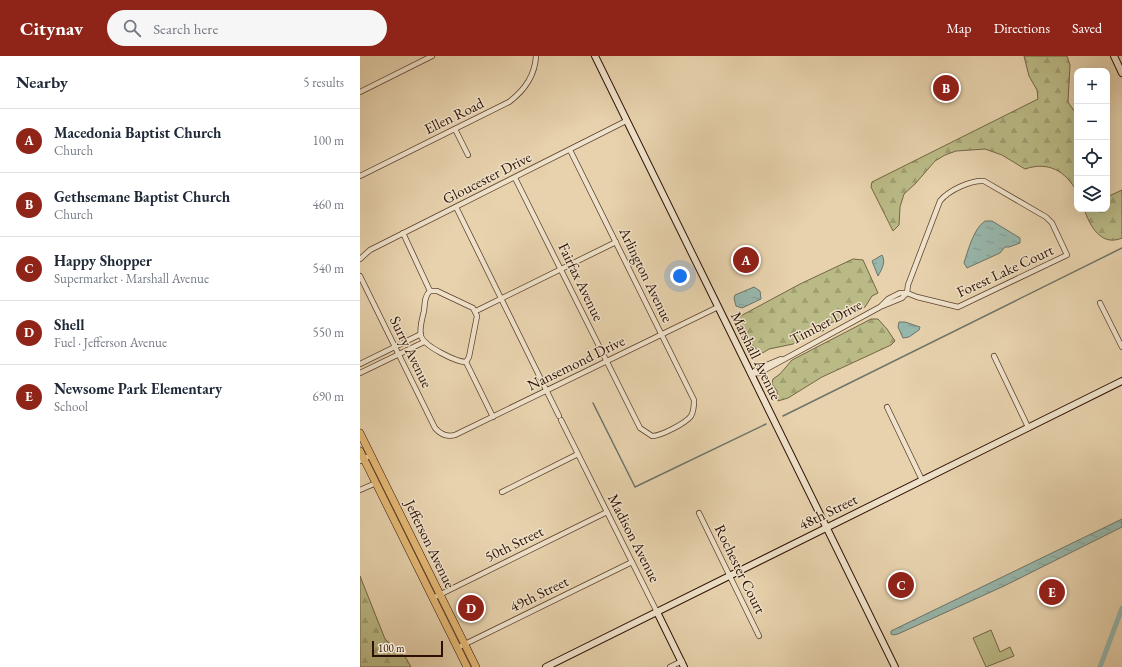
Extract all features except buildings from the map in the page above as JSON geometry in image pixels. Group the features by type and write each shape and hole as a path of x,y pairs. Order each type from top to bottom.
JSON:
{"main road":[{"name":"Jefferson Avenue","path":"360,433 476,667"},
{"name":"Jefferson Avenue","path":"360,451 362,460 376,483 467,667"}],"street":[{"path":"360,92 432,56"},
{"name":"Ellen Road","path":"360,176 503,106 515,98 529,81 536,56"},
{"name":"Marshall Avenue","path":"595,56 895,667"},
{"path":"1114,56 1122,73"},
{"name":"Gloucester Drive","path":"360,259 370,250 626,121"},
{"path":"455,129 468,155"},
{"name":"Arlington Avenue","path":"570,150 694,400 693,412 687,420 659,435 652,436"},
{"name":"Fairfax Avenue","path":"515,178 562,269 640,428 652,436"},
{"name":"Forest Lake Court","path":"976,180 984,181 1046,217 1052,222 1067,255 958,307 917,297 907,293 908,286 940,201 944,196 976,180"},
{"name":"Madison Avenue","path":"456,207 683,664"},
{"path":"403,233 430,291"},
{"path":"476,311 616,242"},
{"name":"Surry Avenue","path":"360,276 435,428 443,435"},
{"path":"430,291 437,291 473,308 476,311 477,316 469,357 466,362"},
{"path":"430,291 426,297 421,334 424,342 459,361 466,362"},
{"name":"Timber Drive","path":"751,374 759,373 880,307 902,298 907,293"},
{"path":"1100,303 1122,347"},
{"name":"Nansemond Drive","path":"443,435 455,435 718,307"},
{"path":"360,364 421,334"},
{"path":"360,373 424,342"},
{"path":"994,356 1028,427"},
{"path":"466,362 493,417"},
{"name":"48th Street","path":"546,667 1122,381"},
{"path":"887,407 922,480"},
{"path":"502,492 578,454"},
{"path":"362,460 371,455"},
{"path":"360,490 376,483"},
{"name":"50th Street","path":"433,598 607,512"},
{"name":"Rochester Court","path":"699,513 759,636"},
{"name":"49th Street","path":"458,648 632,562"},
{"path":"670,667 683,664"}],"green space":[{"path":"1024,56 1067,56 1070,65 1068,102 1074,111 1074,187 1062,173 1049,167 1041,166 1025,169 1002,155 985,149 956,151 935,161 904,194 900,207 899,225 893,231 871,187 872,182 1038,99 1037,90 1029,76"},
{"path":"1122,190 1122,238 1115,240 1108,240 1097,233 1085,212 1110,212 1110,196"},
{"path":"853,259 863,260 878,293 872,296 865,307 831,323 823,331 812,334 793,344 769,349 761,354 743,335 735,319 800,284"},
{"path":"871,319 878,319 887,329 895,341 891,345 822,377 788,398 778,401 777,391 772,384 773,379 780,374 792,360"},
{"path":"360,576 385,639 406,658 411,667 360,667"},
{"path":"991,630 1000,652 1010,647 1014,656 986,667 973,638"}],"water":[{"path":"985,221 992,221 1020,238 1020,243 1005,247 1000,253 967,268 964,263 970,246 981,224"},
{"path":"882,255 884,263 878,276 872,261"},
{"path":"754,287 760,291 761,299 742,308 736,306 734,298 735,295"},
{"path":"899,322 905,322 920,327 919,330 909,337 903,338 898,327"},
{"path":"1122,519 1122,527 1004,586 898,634 891,634 891,631"}],"waterway":[{"path":"783,416 1122,248"},
{"path":"593,403 635,487 766,424"},
{"path":"1100,667 1122,608"}],"place":[{"name":"Gethsemane Baptist Church","path":"946,88"},
{"name":"Macedonia Baptist Church","path":"746,260"},
{"name":"Happy Shopper","path":"901,585"},
{"name":"Newsome Park Elementary","path":"1052,592"},
{"name":"Shell","path":"471,608"}]}
